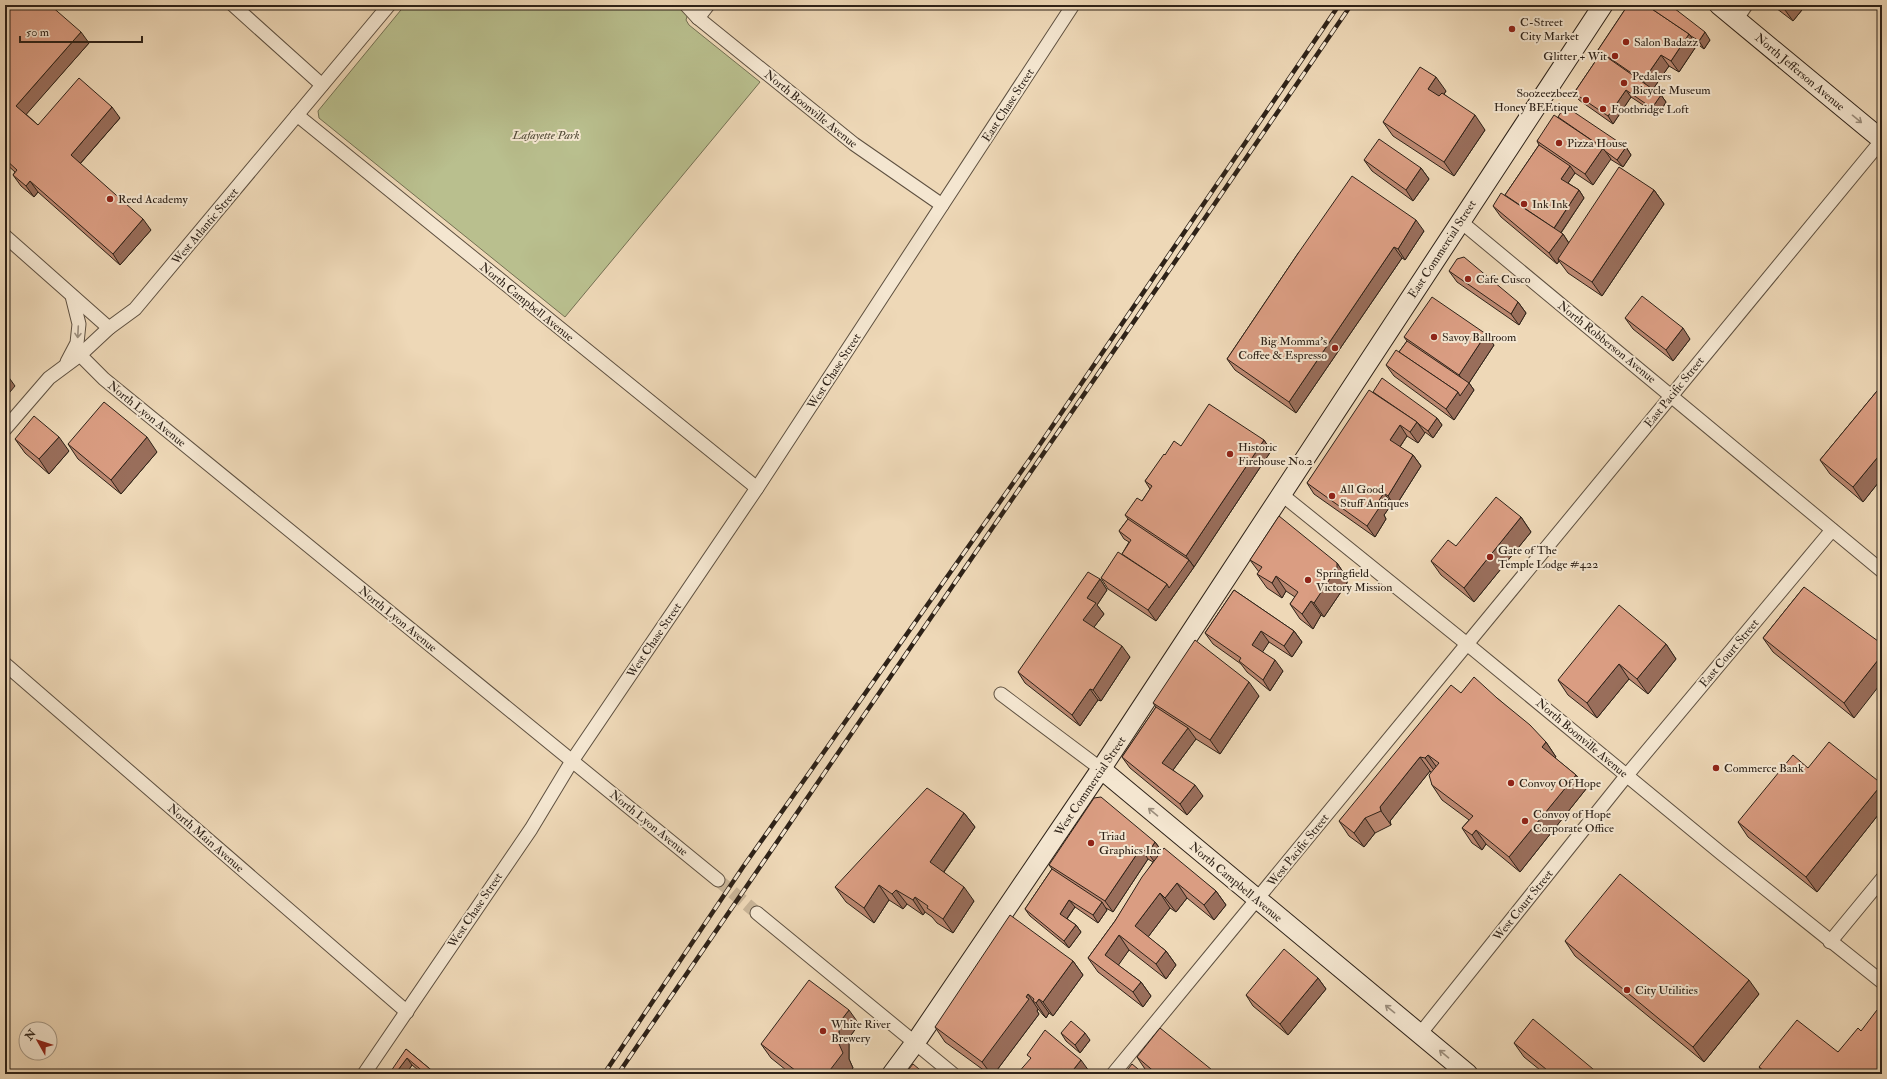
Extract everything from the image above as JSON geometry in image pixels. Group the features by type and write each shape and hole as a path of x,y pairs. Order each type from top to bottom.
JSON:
{"street":[{"path":"233,5 322,85"},
{"name":"West Atlantic Street","path":"5,429 49,378 80,355 109,328 135,309 389,5"},
{"name":"North Boonville Avenue","path":"686,5 698,18 854,144 942,205"},
{"path":"698,18 708,5"},
{"name":"East Chase Street","path":"942,205 1073,5"},
{"name":"East Commercial Street","path":"1281,494 1603,5"},
{"name":"North Jefferson Avenue","path":"1718,5 1741,12 1882,140"},
{"name":"North Campbell Avenue","path":"297,115 757,488"},
{"name":"East Pacific Street","path":"1467,644 1882,140"},
{"name":"West Chase Street","path":"364,1074 530,829 572,761 757,488 942,205"},
{"name":"North Robberson Avenue","path":"1460,221 1882,572"},
{"path":"5,236 109,328"},
{"path":"65,366 78,343 78,324 72,296"},
{"name":"North Lyon Avenue","path":"80,355 104,379 718,880"},
{"name":"North Boonville Avenue","path":"1281,494 1467,644 1830,942 1882,982"},
{"name":"West Commercial Street","path":"892,1074 916,1043 1102,769 1281,494"},
{"name":"East Court Street","path":"1627,775 1832,530"},
{"name":"West Pacific Street","path":"1113,1074 1467,644"},
{"name":"North Main Avenue","path":"5,664 407,1012"},
{"name":"North Campbell Avenue","path":"1001,694 1102,769 1257,900 1468,1074"},
{"name":"West Court Street","path":"1420,1034 1627,775"},
{"path":"1830,942 1882,879"},
{"path":"757,913 953,1074"}],"green space":[{"name":"Lafayette Park","path":"405,5 693,5 689,10 686,20 689,25 760,82 565,317 319,118 318,111"}],"building":[{"path":"10,5 50,5 81,32 16,106 38,125 79,78 112,107 71,155 143,219 113,254 30,181 26,186 13,175 17,170 5,159 5,10"},
{"path":"1628,5 1646,5 1689,34 1671,61 1661,55 1643,81 1598,50"},
{"path":"1646,5 1670,5 1705,32 1699,41"},
{"path":"1779,5 1790,5 1785,10"},
{"path":"1601,53 1661,95 1652,108 1626,90 1608,116 1574,93"},
{"path":"1420,67 1436,77 1428,89 1439,96 1442,93 1475,115 1444,162 1383,122"},
{"path":"1565,106 1626,147 1617,160 1603,148 1558,117"},
{"path":"1554,115 1603,148 1585,174 1537,141"},
{"path":"1379,139 1421,168 1406,190 1364,160"},
{"path":"1539,145 1570,166 1561,179 1579,190 1554,228 1505,195"},
{"path":"1619,167 1654,190 1592,282 1558,259"},
{"path":"1352,176 1416,220 1398,249 1394,247 1289,402 1227,359"},
{"path":"1501,193 1563,234 1549,253 1493,206"},
{"path":"1464,257 1518,302 1511,314 1449,271 1457,259"},
{"path":"1642,296 1683,328 1666,350 1625,318"},
{"path":"1432,297 1486,334 1459,375 1404,337"},
{"path":"1407,341 1469,383 1460,396 1458,392 1399,352"},
{"path":"1396,350 1458,392 1446,409 1386,365"},
{"path":"1382,378 1437,418 1428,431 1373,392"},
{"path":"1882,385 1882,452 1853,487 1820,460"},
{"path":"1369,390 1417,422 1410,432 1400,425 1390,440 1413,455 1388,496 1384,493 1375,506 1379,508 1367,526 1307,483"},
{"path":"104,402 147,437 111,480 68,444"},
{"path":"1209,404 1264,440 1186,556 1125,515 1137,498 1142,501 1152,486 1145,481 1164,454 1165,455 1174,441 1181,446"},
{"path":"34,416 59,437 39,459 15,439"},
{"path":"1496,497 1521,517 1464,588 1431,561 1448,540 1456,546"},
{"name":"Springfield Victory Mission","path":"1279,516 1337,563 1337,568 1314,603 1311,601 1302,614 1290,604 1298,592 1276,576 1272,583 1257,574 1262,567 1250,560"},
{"path":"1128,519 1189,560 1169,588 1167,584 1122,554 1131,540 1119,531"},
{"path":"1118,552 1167,584 1148,610 1101,578"},
{"path":"1088,572 1100,579 1087,598 1096,603 1083,620 1122,646 1093,690 1090,689 1072,715 1018,672"},
{"path":"1804,587 1882,644 1882,655 1844,703 1763,638"},
{"path":"1234,590 1294,631 1284,646 1261,631 1252,645 1275,660 1263,680 1239,661 1241,658 1205,633"},
{"path":"1619,605 1666,644 1637,679 1619,664 1587,703 1558,680"},
{"path":"1195,640 1249,682 1210,740 1153,703"},
{"name":"Convoy Of Hope","path":"1474,677 1530,725 1546,742 1542,747 1576,775 1509,857 1476,830 1472,835 1462,828 1473,816 1432,785 1429,775 1439,763 1428,755 1425,758 1420,757 1380,807 1381,811 1365,818 1354,833 1339,821 1451,685 1461,693"},
{"path":"1156,707 1188,728 1162,763 1195,785 1180,804 1122,757"},
{"path":"1829,742 1882,784 1806,877 1738,822 1793,755 1808,768"},
{"path":"927,788 964,813 930,862 964,887 943,919 927,908 928,906 915,897 913,900 896,890 892,894 879,885 864,908 835,887"},
{"path":"1101,797 1155,842 1148,853 1141,848 1105,901 1049,865 1094,798"},
{"path":"1164,848 1216,891 1204,905 1177,883 1165,898 1160,893 1135,926 1166,951 1156,964 1119,935 1105,955 1141,982 1133,992 1088,958 1115,921 1142,877"},
{"path":"1052,869 1102,902 1093,915 1069,900 1060,914 1076,925 1064,941 1025,909"},
{"path":"1620,874 1749,980 1693,1047 1565,941"},
{"path":"1010,915 1073,961 1043,1002 1039,999 1036,1003 1028,994 1026,997 1029,999 982,1062 935,1027"},
{"path":"1284,949 1318,978 1280,1024 1246,995"},
{"name":"White River Brewery","path":"809,980 849,1010 839,1023 839,1044 843,1053 827,1074 800,1074 761,1044"},
{"path":"1877,1010 1882,1014 1882,1074 1768,1074 1759,1067 1797,1020 1838,1052 1858,1028 1861,1031"},
{"path":"1533,1019 1599,1074 1552,1074 1514,1043"},
{"path":"1071,1021 1085,1033 1075,1045 1061,1033"},
{"path":"1160,1028 1217,1074 1157,1074 1137,1057"},
{"path":"1045,1030 1081,1060 1070,1074 1017,1074 1031,1058 1027,1055"},
{"path":"406,1049 436,1074 426,1074 407,1058 395,1074 389,1074"},
{"path":"913,1064 925,1074 905,1074"},
{"path":"1132,1064 1144,1074 1124,1074"}],"tunnel":[{"path":"718,880 757,913"}],"railway":[{"path":"604,1074 743,867 1030,459 1339,5"},
{"path":"618,1074 1351,5"}],"place":[{"name":"C-Street City Market","path":"1512,29"},
{"name":"Salon Badazz","path":"1626,42"},
{"name":"Glitter + Wit","path":"1615,56"},
{"name":"Pedalers Bicycle Museum","path":"1624,83"},
{"name":"Soozeezbeez Honey BEEtique","path":"1586,100"},
{"name":"Footbridge Loft","path":"1603,109"},
{"name":"Pizza House","path":"1559,143"},
{"name":"Reed Academy","path":"110,199"},
{"name":"Ink Ink","path":"1524,204"},
{"name":"Cafe Cusco","path":"1468,279"},
{"name":"Savoy Ballroom","path":"1434,337"},
{"name":"Big Momma's Coffee & Espresso","path":"1335,348"},
{"name":"Historic Firehouse No.2","path":"1230,454"},
{"name":"All Good Stuff Antiques","path":"1332,496"},
{"name":"Gate of The Temple Lodge #422","path":"1490,557"},
{"name":"Springfield Victory Mission","path":"1308,580"},
{"name":"Commerce Bank","path":"1716,768"},
{"name":"Convoy Of Hope","path":"1511,783"},
{"name":"Convoy of Hope Corporate Office","path":"1525,821"},
{"name":"Triad Graphics Inc","path":"1091,843"},
{"name":"City Utilities","path":"1627,990"},
{"name":"White River Brewery","path":"823,1031"}]}
